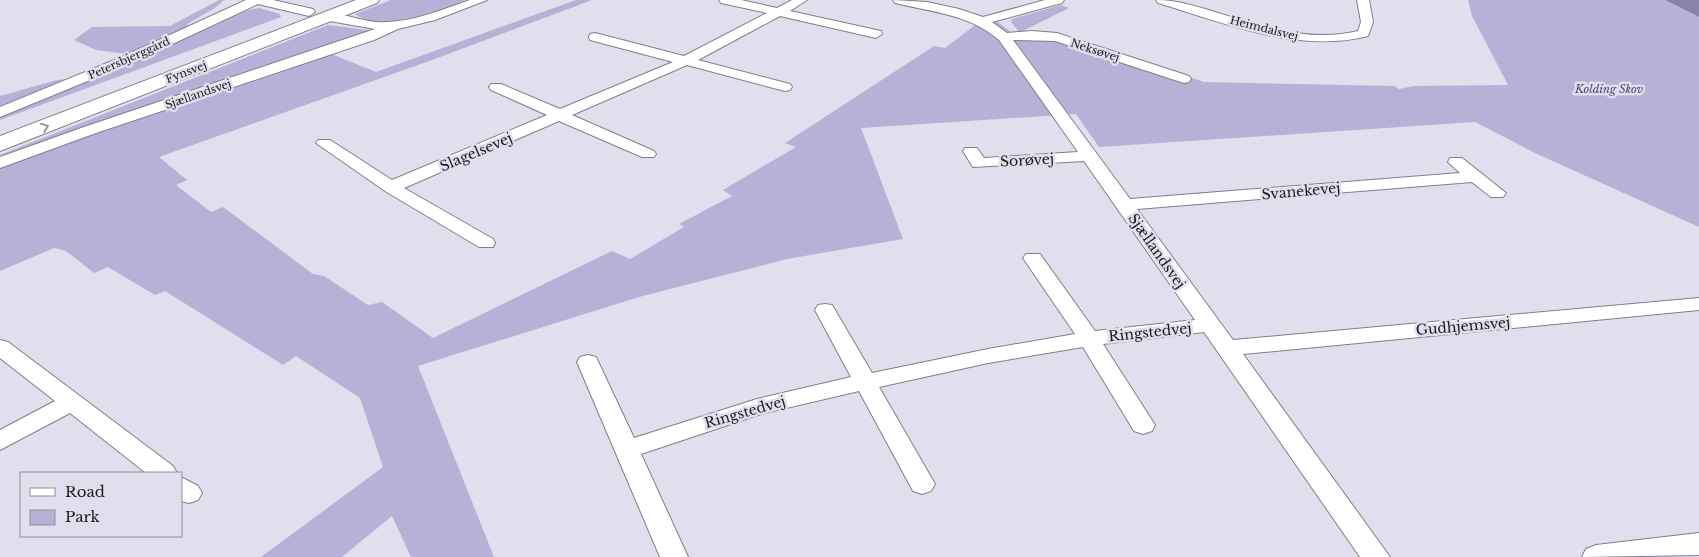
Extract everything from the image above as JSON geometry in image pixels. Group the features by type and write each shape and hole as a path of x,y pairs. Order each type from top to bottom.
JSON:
{"main road":[{"name":"Fynsvej","path":"0,144 318,15 342,0"},
{"name":"Fynsvej","path":"0,128 318,15 371,0"}],"street":[{"name":"Petersbjerggård","path":"0,112 129,59 257,0 318,15"},
{"name":"Sjællandsvej","path":"0,164 90,130 369,37 395,25 426,18 480,0"},
{"path":"725,0 876,34"},
{"name":"Slagelsevej","path":"390,187 562,116 686,61 801,0"},
{"name":"Sjællandsvej","path":"899,0 964,14 983,21 1004,37 1376,557"},
{"path":"983,21 1058,0"},
{"name":"Heimdalsvej","path":"1162,0 1287,36 1329,39 1355,37 1363,33 1367,22 1363,0"},
{"name":"Sjællandsvej","path":"318,15 365,24 395,25"},
{"name":"Neksøvej","path":"1004,37 1032,35 1057,37 1184,79"},
{"path":"595,37 785,87"},
{"path":"496,87 648,154"},
{"path":"324,143 390,187 486,243"},
{"name":"Sorøvej","path":"971,151 979,163 1089,156"},
{"path":"1456,162 1497,193"},
{"name":"Svanekevej","path":"1125,205 1476,177"},
{"name":"Ringstedvej","path":"1033,258 1089,339 1143,425"},
{"name":"Gudhjemsvej","path":"1226,348 1699,304"},
{"path":"825,310 922,484"},
{"name":"Ringstedvej","path":"627,449 757,406 988,356 1089,339 1210,325"},
{"path":"0,346 163,472"},
{"path":"588,362 674,557"},
{"path":"0,441 72,402"},
{"path":"1596,557 1699,544"}],"green space":[{"path":"219,0 224,0 215,8 187,24 188,26 127,54 96,50 74,40 92,27 170,26"},
{"path":"391,0 466,0 426,14 394,21 366,20 355,14"},
{"name":"Kolding Skov","path":"576,0 592,0 432,60 159,157 187,180 176,185 211,212 223,207 313,274 324,276 368,305 382,302 433,338 612,251 630,259 684,227 679,224 732,196 723,190 796,147 785,143 934,46 945,48 974,26 998,22 1012,33 1020,33 1011,22 1012,19 1061,5 1069,8 1021,32 1060,34 1204,82 1395,86 1399,89 1414,86 1508,85 1472,16 1468,0 1665,0 1699,17 1699,227 1535,153 1475,122 1099,147 1076,114 861,128 903,239 787,259 639,297 418,366 494,557 411,557 392,516 342,557 261,557 383,467 360,398 296,356 283,365 165,291 155,295 108,267 94,273 66,251 54,248 0,271 0,167 38,152 329,53 376,72"},
{"path":"259,8 280,14 281,17 0,120 0,116 148,54 244,11"},
{"path":"328,25 375,31 0,161 0,155"},
{"path":"68,79 0,106 0,96 57,80"}],"shaded area":[{"path":"1665,0 1699,0 1699,17"}]}
